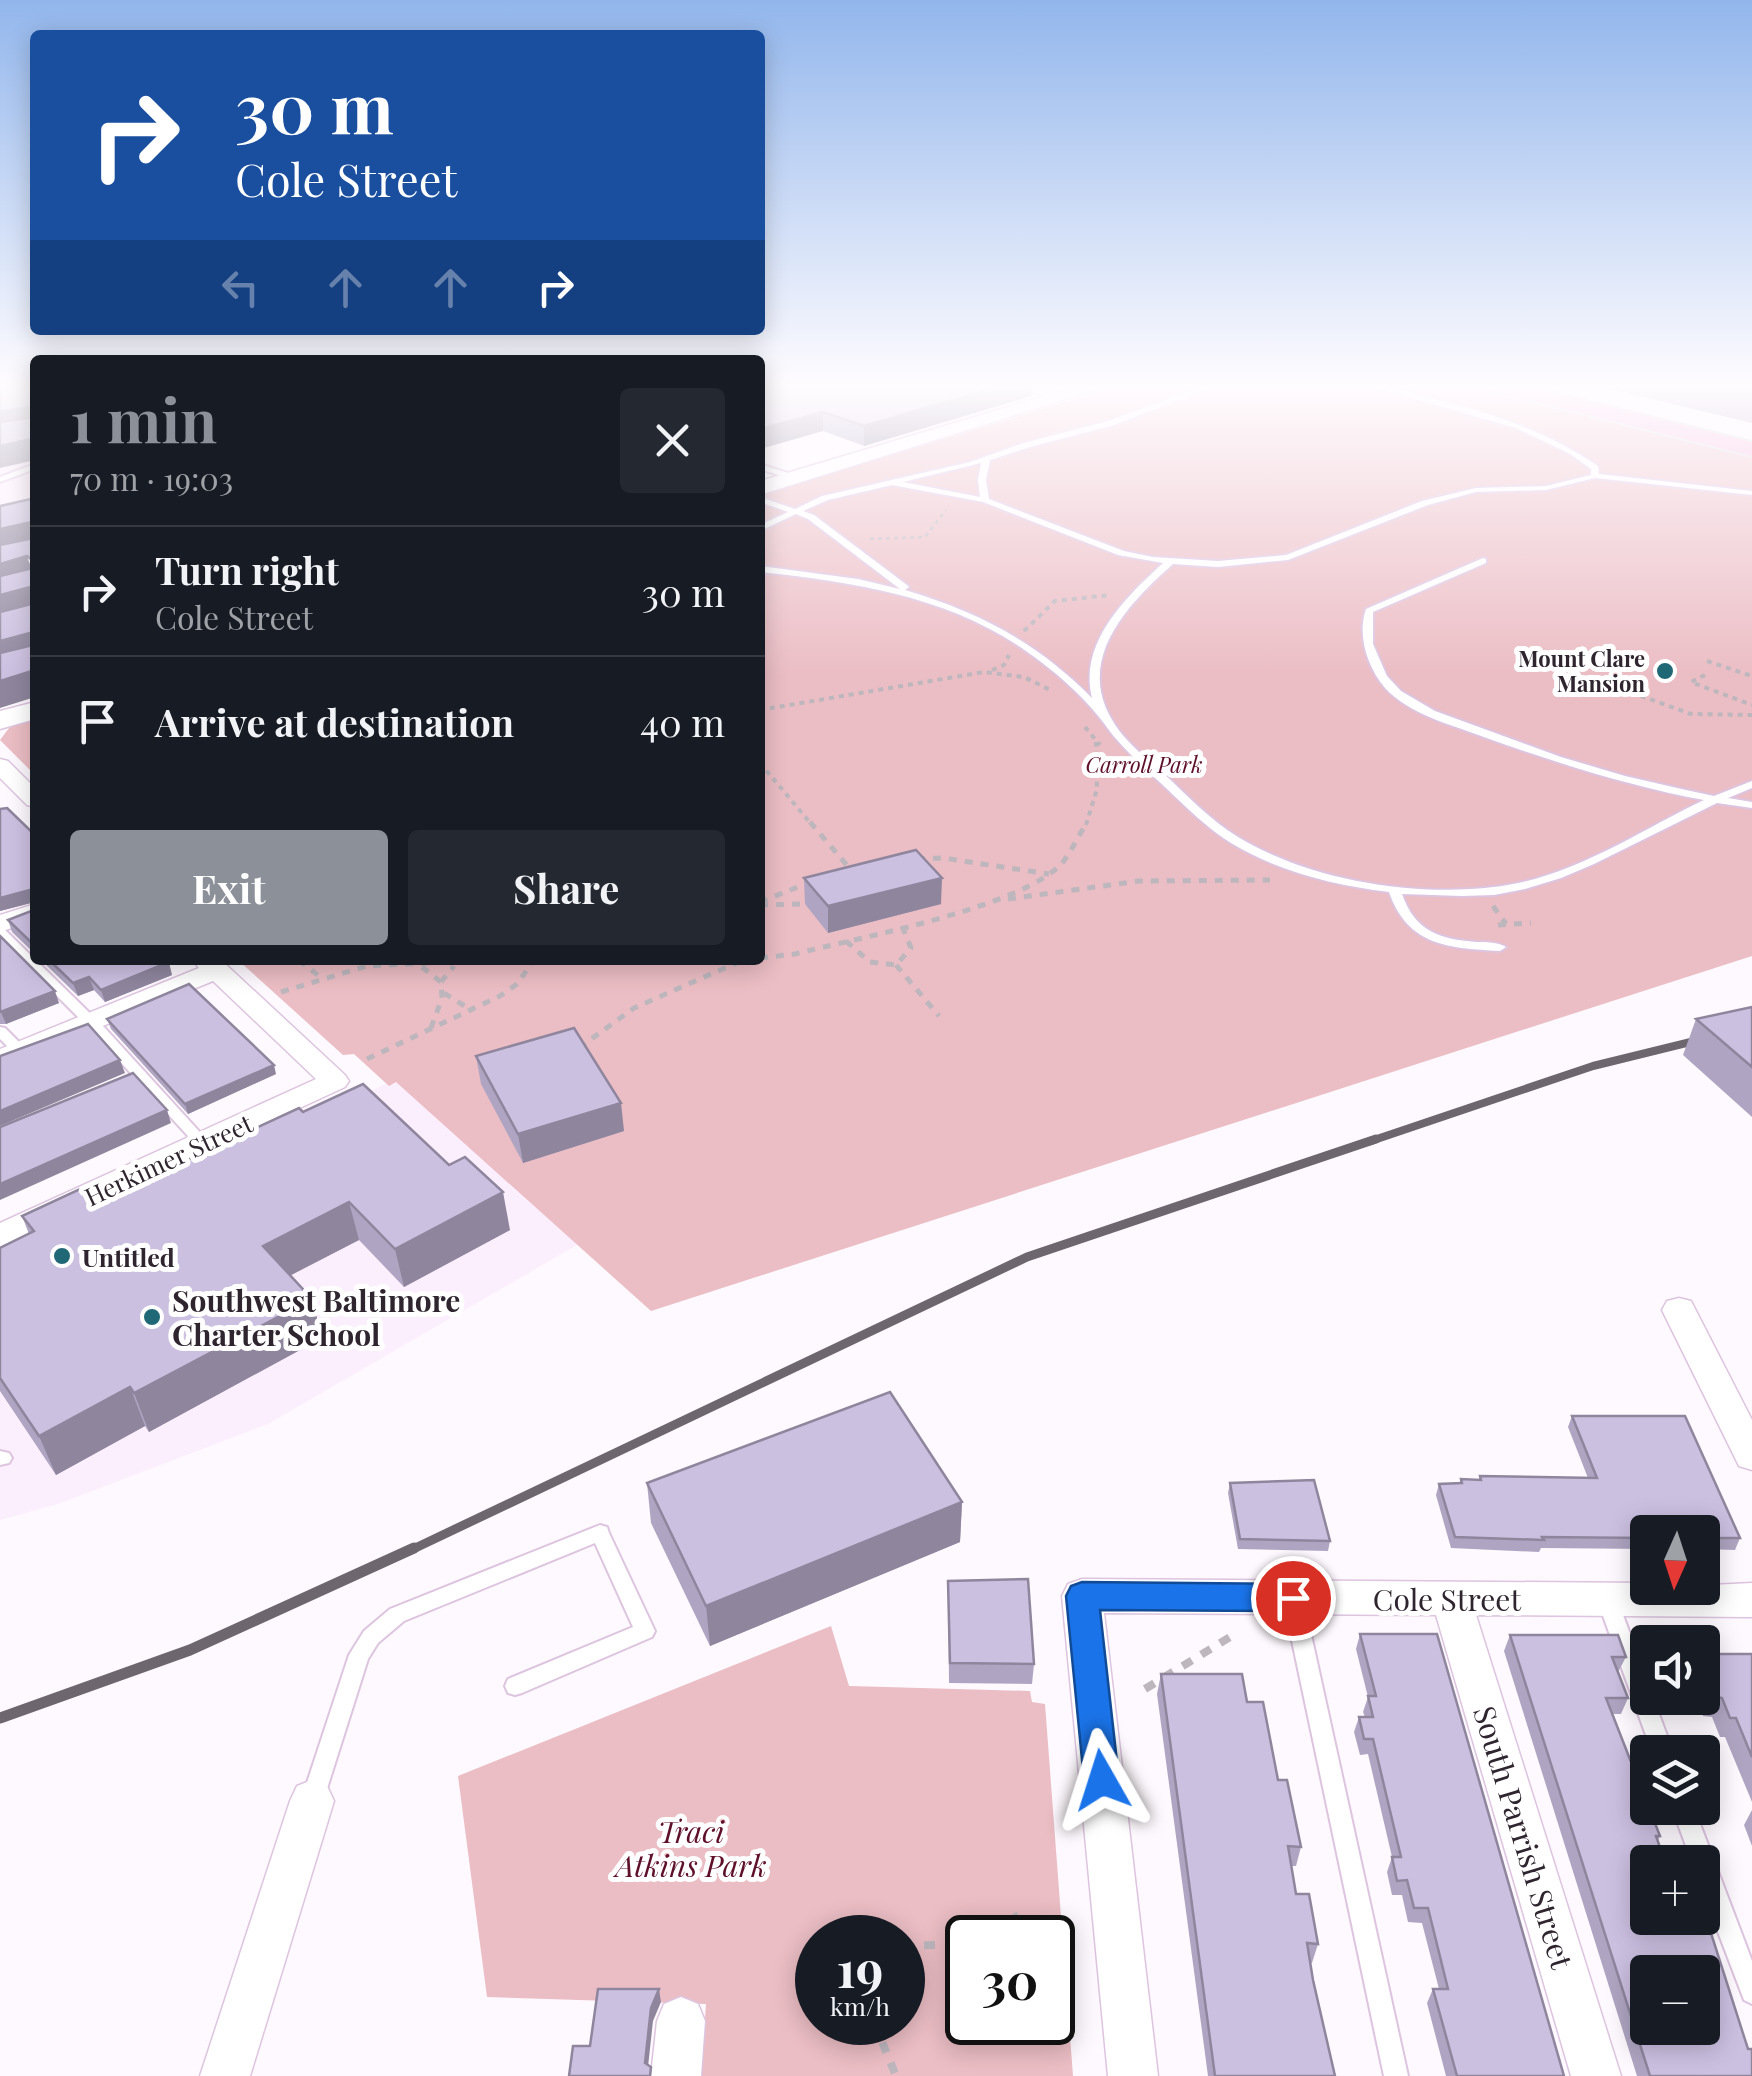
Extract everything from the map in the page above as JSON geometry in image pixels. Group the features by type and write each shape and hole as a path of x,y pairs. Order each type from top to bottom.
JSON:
{"main road":[{"path":"0,720 30,711"}],"street":[{"path":"1,768 30,795"},
{"path":"10,808 30,802"},
{"path":"0,924 30,913"},
{"path":"10,1055 211,965"},
{"name":"Herkimer Street","path":"0,1236 202,1143 346,1085 211,965"},
{"path":"1679,1310 1752,1456"},
{"name":"Cole Street","path":"1133,2076 1082,1596 1752,1600"},
{"name":"South Parrish Street","path":"1451,1599 1596,2076"},
{"path":"225,2076 312,1801"},
{"path":"676,2076 681,2021"}],"lane":[{"path":"765,526 826,498 886,483"},
{"path":"894,483 985,500 1079,539 1170,562 1270,562 1443,496 1567,483"},
{"path":"982,483 985,500"},
{"path":"1655,483 1752,494"},
{"path":"1546,488 1560,497"},
{"path":"765,501 811,517 909,590 1017,638 1072,682 1140,757 1235,840 1300,868 1394,888 1490,892 1548,880 1709,800 1752,784"},
{"path":"1483,560 1369,611 1366,634 1386,684 1434,713 1521,747 1640,786 1752,806"},
{"path":"1104,716 1096,682 1098,648 1105,631 1134,594 1170,562"},
{"path":"765,570 909,590"},
{"path":"1394,888 1401,916 1410,926 1431,936 1500,947"},
{"path":"0,932 30,962"},
{"path":"33,965 202,1143"},
{"path":"0,1031 10,1055"},
{"path":"122,1083 140,1075"},
{"path":"312,1801 359,1654 371,1637 397,1615 600,1533 645,1632 515,1686"},
{"path":"1293,1598 1396,2076"},
{"path":"1606,1600 1657,1735"},
{"path":"1690,1825 1752,1992"}],"path":[{"path":"842,541 924,536 958,495"},
{"path":"1022,633 1055,601 1122,593"},
{"path":"765,709 984,672 1004,665 1009,651"},
{"path":"1707,660 1752,676"},
{"path":"984,672 1024,676 1058,695"},
{"path":"1705,674 1691,682 1752,705"},
{"path":"1622,689 1692,714 1752,715"},
{"path":"1002,900 1062,863 1095,804 1096,741 1104,716"},
{"path":"1082,722 1096,741"},
{"path":"765,770 852,870"},
{"path":"912,860 952,859 1049,874"},
{"path":"925,868 939,860 952,859"},
{"path":"834,876 866,868"},
{"path":"765,957 1002,900 1101,882 1166,876 1273,880"},
{"path":"765,898 816,881"},
{"path":"1489,901 1502,924 1531,923"},
{"path":"765,902 800,904"},
{"path":"896,965 912,948 902,926"},
{"path":"846,940 870,962 896,965 939,1016"},
{"path":"305,965 320,978"},
{"path":"281,992 376,965"},
{"path":"420,965 460,965"},
{"path":"420,965 441,982 443,992 431,1030"},
{"path":"367,1059 517,984 530,965"},
{"path":"578,1049 600,1031 664,994 731,965"},
{"path":"441,982 454,966"},
{"path":"443,992 471,1010"},
{"path":"1145,1689 1230,1638"},
{"path":"883,2045 896,2076"}],"shaded area":[{"path":"0,483 30,483 30,547 0,555"},
{"path":"396,1079 582,1242 268,1424 58,1504 0,1520 0,1264"}],"green space":[{"name":"Carroll Park","path":"800,483 1752,483 1752,956 651,1311 396,1082 389,1086 354,1054 343,1055 244,965 765,965 765,493"},
{"path":"30,720 30,770 0,740 9,728"},
{"name":"Traci Atkins Park","path":"831,1626 849,1686 1030,1691 1032,1702 1045,1704 1061,1915 945,1915 945,2045 1071,2045 1073,2076 701,2076 706,2004 487,1997 458,1776"}],"building":[{"path":"30,499 30,522 0,529 0,506"},
{"path":"30,530 30,558 0,564 0,545 29,539"},
{"path":"30,566 30,587 0,595 0,576"},
{"path":"30,604 30,633 0,641 0,612"},
{"path":"30,633 30,672 0,681 0,653 29,646"},
{"path":"7,808 30,830 30,890 0,898 0,809"},
{"path":"916,850 942,878 828,906 804,878"},
{"path":"30,912 30,941 8,920"},
{"path":"0,936 55,991 0,1012"},
{"path":"54,965 162,965 101,990 89,977 73,983"},
{"path":"189,984 274,1065 185,1104 107,1019"},
{"path":"1752,1007 1752,1067 1696,1019"},
{"path":"88,1024 120,1060 0,1111 0,1056"},
{"path":"574,1028 621,1103 518,1134 476,1056"},
{"path":"133,1073 167,1110 0,1184 0,1127"},
{"name":"Southwest Baltimore Charter School","path":"363,1084 449,1165 465,1157 503,1192 395,1249 349,1202 263,1246 312,1299 134,1393 130,1387 39,1436 0,1378 0,1248 34,1231 22,1216 80,1189 93,1204 299,1108 303,1112"},
{"path":"890,1392 962,1502 706,1606 647,1483"},
{"path":"1572,1416 1685,1416 1740,1538 1720,1538 1720,1515 1630,1515 1630,1538 1455,1537 1439,1484 1481,1480 1480,1476 1597,1478"},
{"path":"1314,1480 1330,1541 1240,1539 1230,1483"},
{"path":"1028,1579 1034,1664 950,1663 948,1581"},
{"path":"1360,1634 1437,1634 1564,2076 1457,2076 1433,1989 1448,1989 1428,1908 1414,1908 1407,1880 1397,1881 1392,1857 1401,1857 1373,1739 1364,1739 1359,1717 1373,1717 1368,1696 1376,1696"},
{"path":"1510,1635 1618,1635 1626,1657 1612,1657 1628,1698 1606,1698 1630,1759 1630,1825 1656,1825 1660,1836 1656,1836 1659,1845 1630,1845 1630,1935 1712,1935 1718,1955 1630,1955 1630,2013"},
{"path":"1720,1654 1752,1654 1752,1757 1736,1718 1730,1718 1722,1698"},
{"path":"1161,1674 1242,1674 1247,1702 1263,1702 1278,1780 1287,1780 1301,1847 1288,1846 1296,1894 1309,1894 1318,1944 1307,1943 1335,2076 1215,2076"},
{"path":"1720,1961 1748,2049 1752,2049 1752,2076 1650,2076 1640,2045 1720,2045"},
{"path":"598,1989 659,1989 651,2008 645,2063 651,2067 650,2076 569,2076 573,2046 590,2046"}],"railway":[{"path":"1368,1142 1593,1066 1752,1027"},
{"path":"409,1551 1027,1257 1376,1139"},
{"path":"0,1718 190,1650 414,1548"}],"place":[{"name":"Mount Clare Mansion","path":"1665,671"},
{"name":"Untitled","path":"62,1256"},
{"name":"Southwest Baltimore Charter School","path":"152,1317"}],"route":[{"path":"1102,1780 1082,1596 1293,1598"}]}
